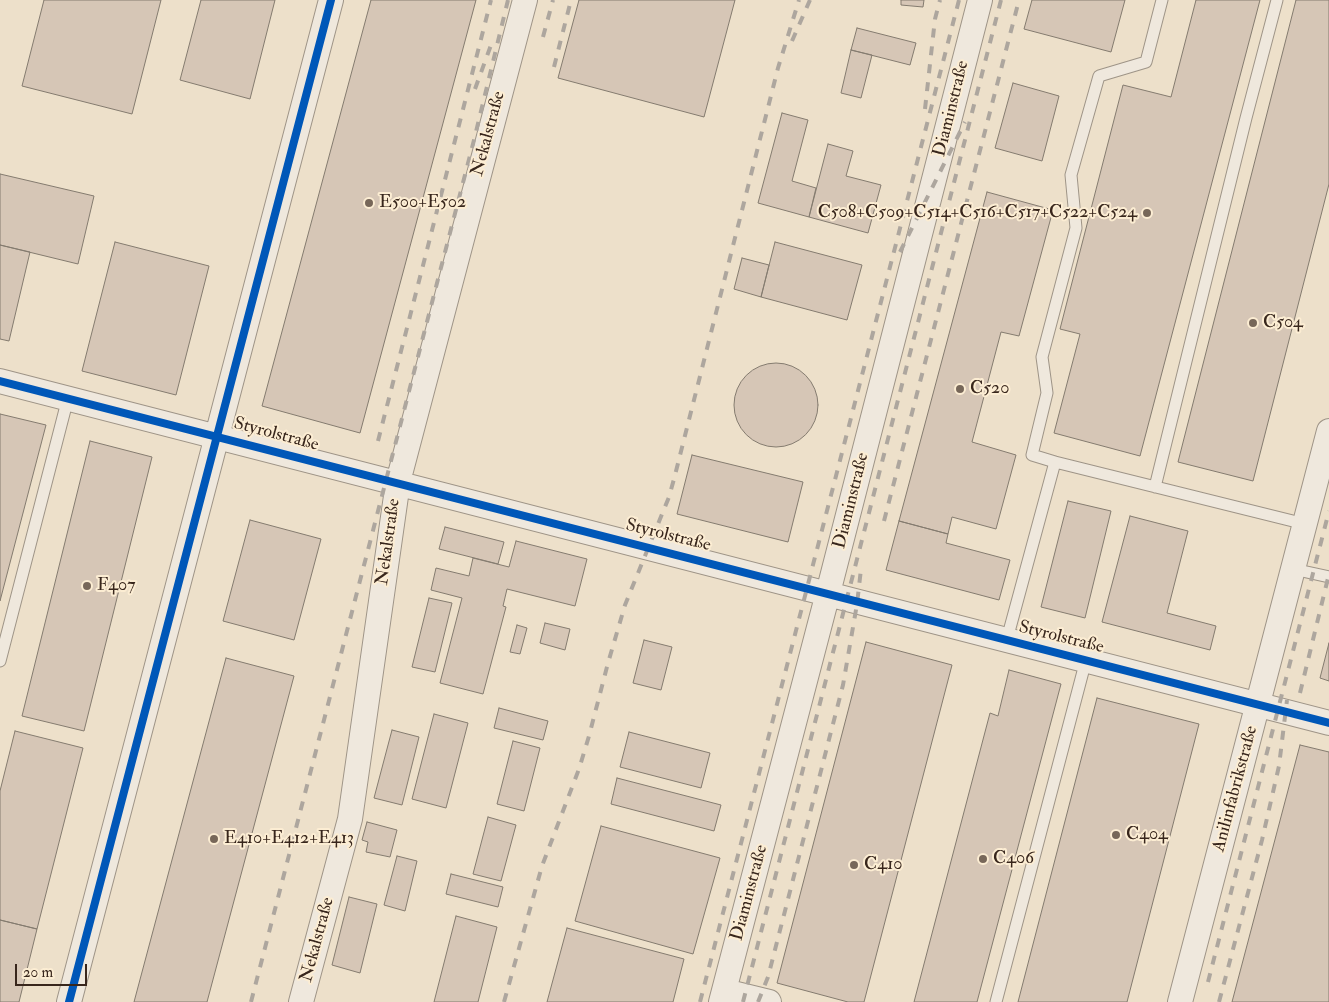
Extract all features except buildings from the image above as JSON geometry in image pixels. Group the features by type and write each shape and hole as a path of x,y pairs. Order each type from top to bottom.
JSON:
{"street":[{"path":"69,1002 331,0"},
{"name":"Nekalstraße","path":"301,1002 350,819 398,482 525,0"},
{"name":"Diaminstraße","path":"723,996 980,0"},
{"name":"Styrolstraße","path":"0,381 217,435 1329,723"},
{"name":"Anilinfabrikstraße","path":"1180,1002 1329,431"},
{"path":"723,996 769,1002"}],"lane":[{"path":"1162,0 1146,62 1099,76 1071,175 1076,228 1042,357 1047,393 1032,455 1305,524"},
{"path":"1155,487 1277,0"},
{"path":"0,662 68,398"},
{"path":"1007,640 1055,462"},
{"path":"1293,569 1329,577"},
{"path":"996,1002 1086,660"}],"railway":[{"path":"378,441 491,0"},
{"path":"251,1002 473,144 508,0"},
{"path":"543,37 553,0"},
{"path":"554,67 571,0"},
{"path":"504,1002 542,866 579,769 625,605 669,497 778,68 799,0"},
{"path":"792,41 810,0"},
{"path":"925,109 935,19 940,0"},
{"path":"700,1002 959,0"},
{"path":"743,1002 1001,0"},
{"path":"884,521 1019,0"},
{"path":"475,89 491,45"},
{"path":"900,252 965,122"},
{"path":"1208,982 1329,511"},
{"path":"758,1002 768,977 843,685 861,569"},
{"path":"1300,693 1329,574"},
{"path":"1219,1002 1262,840 1279,766 1287,700"}],"cycle path":[{"path":"69,1002 331,0"},
{"path":"0,381 1329,723"}],"place":[{"name":"E500+E502","path":"369,203"},
{"name":"C508+C509+C514+C516+C517+C522+C524","path":"1147,213"},
{"name":"C504","path":"1253,323"},
{"name":"C520","path":"960,389"},
{"name":"F407","path":"87,586"},
{"name":"C404","path":"1116,835"},
{"name":"E410+E412+E413","path":"214,839"},
{"name":"C406","path":"983,859"},
{"name":"C410","path":"854,865"}]}
